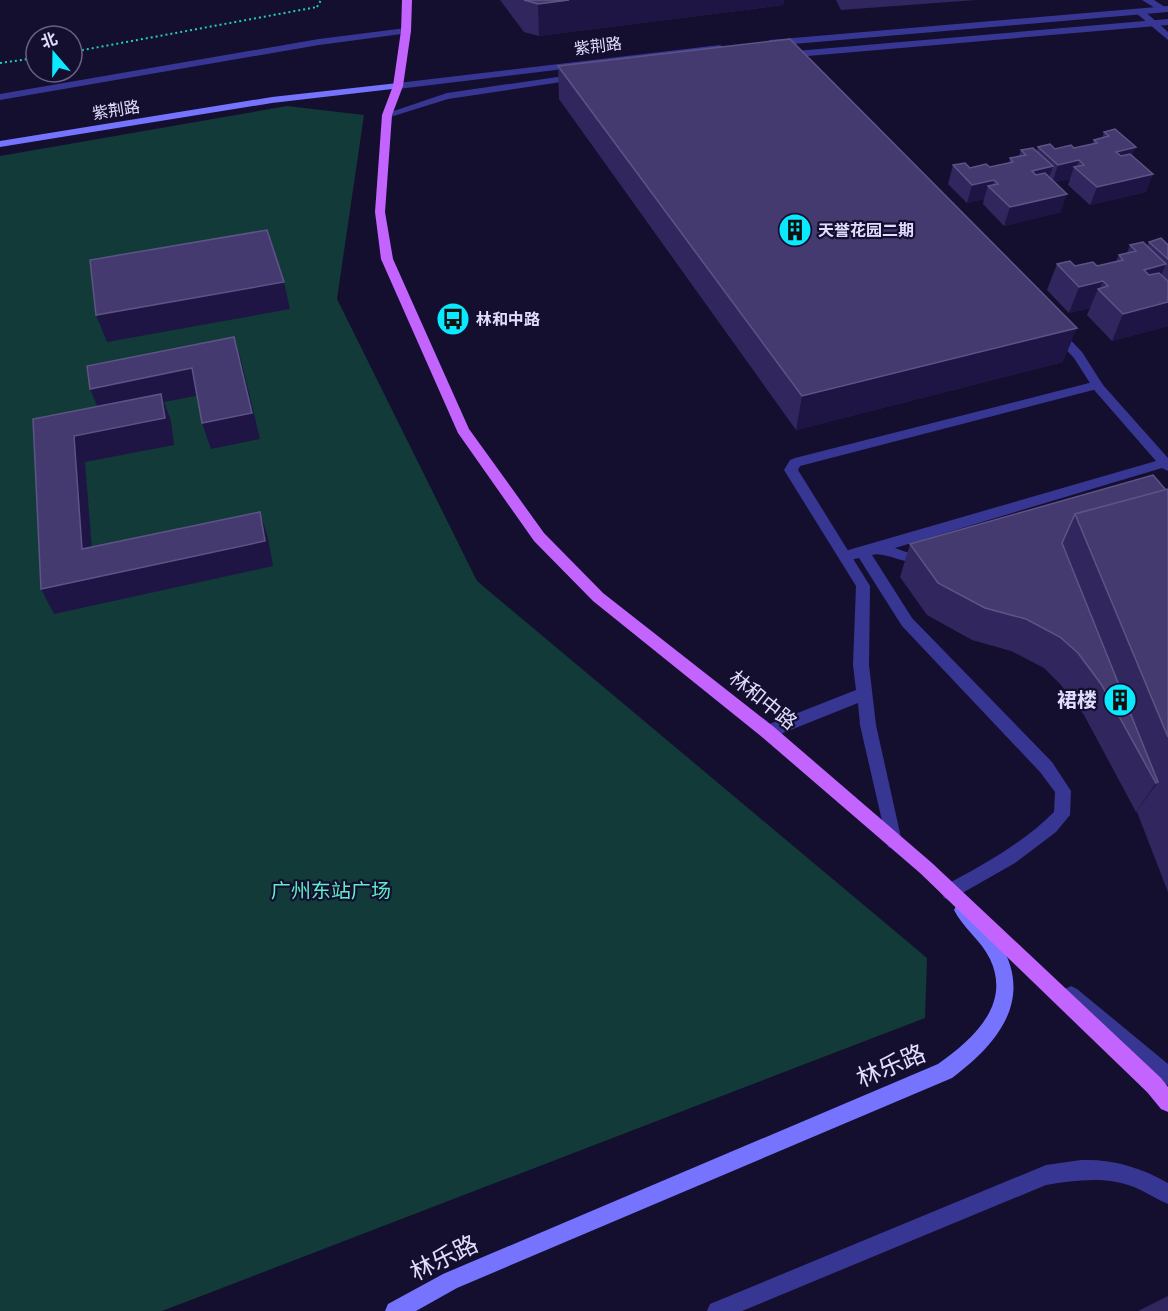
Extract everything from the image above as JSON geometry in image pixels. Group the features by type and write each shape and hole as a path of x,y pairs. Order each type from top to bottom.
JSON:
{"main road":[{"name":"林和中路","path":"407,0 406,31 398,86 387,115 380,212 387,259 463,430 539,537 598,597 768,732 926,868 1154,1085 1168,1101"},
{"name":"紫荆路","path":"0,144 272,100 398,86"},
{"name":"林乐路","path":"395,1311 450,1281 945,1071 974,1051 995,1025 1004,1000 1004,978 998,957 950,892"}],"street":[{"path":"1147,0 1166,9"},
{"path":"763,44 1166,9"},
{"path":"1138,11 1168,37"},
{"path":"769,57 796,59 1168,22"},
{"path":"0,97 320,42 406,31"},
{"path":"785,42 796,59"},
{"name":"紫荆路","path":"398,86 730,47"},
{"name":"紫荆路","path":"387,115 447,96 592,76"},
{"path":"1045,320 1078,354 1097,384 1166,465"},
{"path":"894,842 867,725 861,664 864,586 791,470 795,463 1097,384"},
{"path":"845,556 1138,470 1166,465"},
{"path":"1126,487 1138,470"},
{"path":"870,549 906,557 936,556"},
{"path":"870,549 907,622 1023,741 1063,791 1062,815 1046,832 998,866 950,892 1168,1076"},
{"path":"768,732 865,693"},
{"path":"717,1311 1046,1175 1082,1169 1111,1170 1143,1179 1168,1194"}],"path":[{"path":"314,0 317,7"},
{"path":"84,50 317,7 321,0"},
{"path":"0,63 24,60"}],"green space":[{"name":"广州东站广场","path":"287,106 364,115 337,299 477,581 927,958 925,1018 162,1311 0,1311 0,156"}],"building":[{"path":"524,0 569,0 538,4"},
{"name":"天誉花园二期","path":"790,39 1077,328 802,396 558,66"},
{"path":"1115,129 1136,147 1116,152 1121,156 1130,154 1153,174 1097,187 1074,167 1084,165 1079,160 1058,165 1038,147 1050,144 1055,149 1071,145 1074,148 1097,143 1094,140 1109,136 1104,132"},
{"path":"1033,148 1053,166 1032,171 1036,175 1045,173 1067,194 1010,207 988,186 998,184 994,180 972,185 953,165 965,163 970,168 986,164 990,167 1013,162 1010,158 1026,155 1021,150"},
{"path":"267,230 284,282 96,315 90,260"},
{"path":"1161,238 1168,244 1168,259 1149,242"},
{"path":"1143,242 1166,264 1144,270 1149,275 1159,273 1168,281 1168,302 1123,314 1098,289 1108,286 1103,281 1079,287 1057,264 1070,261 1075,266 1093,262 1097,266 1123,260 1119,255 1136,251 1130,245"},
{"path":"234,337 252,413 202,423 192,368 90,389 87,366"},
{"path":"161,394 165,418 74,436 82,549 260,512 265,541 41,589 33,419"},
{"path":"1153,475 1166,490 1075,514 1062,543 1158,782 1156,783 1101,684 1078,653 1060,637 1026,619 985,608 938,583 910,544"},
{"path":"1168,489 1168,737 1075,514"}],"place":[{"name":"天誉花园二期","path":"795,230"},
{"name":"林和中路","path":"453,319"},
{"name":"裙楼","path":"1120,700"}]}
